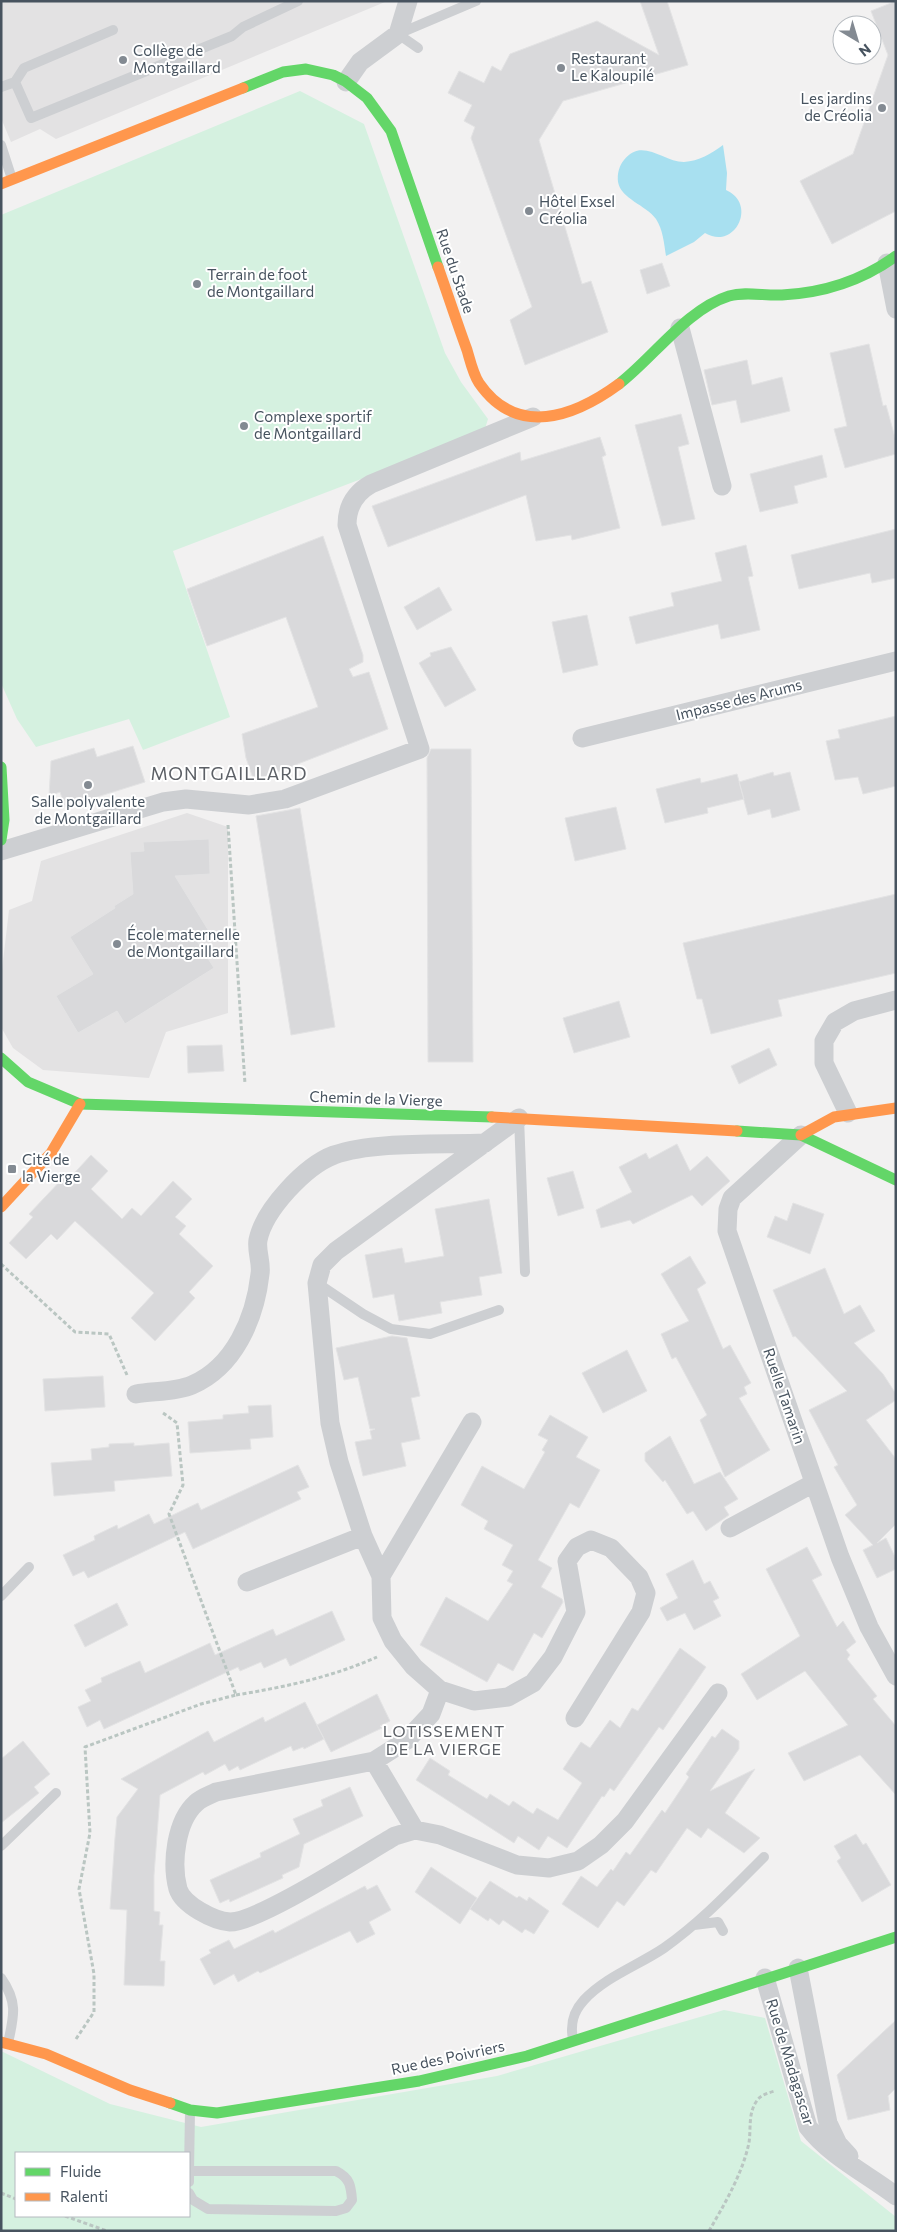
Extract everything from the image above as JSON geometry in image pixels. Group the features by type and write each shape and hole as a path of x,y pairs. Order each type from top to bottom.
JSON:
{"street":[{"path":"346,82 360,62 398,34 408,1"},
{"name":"Rue du Stade","path":"1,184 283,72 305,69 326,74 346,82 365,94 382,112 391,131 478,382 493,398 511,411 533,417 558,418 586,406 611,390 680,328 730,296 782,295 812,291 848,280 891,259"},
{"path":"891,259 896,309"},
{"path":"680,328 722,486"},
{"path":"1,851 163,802 186,799 249,805 285,799 420,749 347,525 347,513 360,490 533,417"},
{"name":"Impasse des Arums","path":"582,738 896,662"},
{"path":"1,767 4,820 1,840"},
{"path":"848,1113 824,1063 824,1041 835,1022 854,1011 896,1000"},
{"path":"1,1058 11,1069 39,1090 80,1104 51,1153 1,1207"},
{"name":"Chemin de la Vierge","path":"80,1104 519,1118 801,1135"},
{"path":"896,1108 848,1113 817,1122 801,1135 896,1180"},
{"path":"519,1118 336,1251 322,1265 317,1282 330,1423 339,1462 364,1536 381,1576 382,1618 398,1647 414,1667 440,1690 474,1702 508,1698 533,1683 553,1657 576,1612 567,1561 577,1547 591,1540 612,1548 639,1577 646,1593 641,1612 575,1718"},
{"name":"Ruelle Tamarin","path":"801,1135 732,1198 726,1220 728,1231 840,1557 869,1627 896,1676"},
{"path":"136,1394 190,1386 214,1373 232,1354 251,1313 260,1274 258,1241 267,1216 294,1182 332,1156 360,1148 485,1143"},
{"path":"381,1576 472,1422"},
{"path":"730,1528 814,1483"},
{"path":"247,1582 364,1536"},
{"path":"440,1690 431,1714 407,1740 374,1761 216,1792 197,1802 184,1819 175,1859 178,1890 202,1915 231,1922 257,1915 394,1836 415,1830 440,1835 517,1865 549,1868 578,1861 601,1845 625,1821 718,1693"},
{"path":"374,1761 415,1830"},
{"name":"Rue des Poivriers","path":"5,2043 62,2061 130,2090 190,2110 217,2113 419,2081 526,2056 896,1937"},
{"name":"Rue de Madagascar","path":"798,1968 828,2123 838,2144 871,2178"},
{"name":"Rue de Madagascar","path":"765,1978 808,2127 817,2140 896,2196"}],"lane":[{"path":"15,82 31,118 232,36 243,27 298,1"},
{"path":"398,34 476,1"},
{"path":"1,87 15,82 24,68 113,30"},
{"path":"398,34 418,48"},
{"path":"1,145 12,180"},
{"path":"519,1118 525,1272"},
{"path":"317,1282 363,1314 392,1329 430,1334 499,1310"},
{"path":"1,1596 29,1567"},
{"path":"1,1846 56,1793"},
{"path":"573,2040 571,2025 575,2014 584,2000 625,1971 664,1948 693,1925 713,1909 764,1857"},
{"path":"693,1925 718,1922 723,1931"},
{"path":"1,1978 10,1990 14,2005 5,2043"},
{"path":"189,2152 190,2110"},
{"path":"190,2171 336,2172 346,2176 350,2184 352,2200 346,2208 336,2211 208,2209 193,2200 190,2195"}],"path":[{"path":"226,802 246,1109"},
{"path":"1,1264 75,1332 109,1334 136,1394 178,1423 183,1486 169,1514 236,1695"},
{"path":"62,2061 94,2012 94,1974 79,1889 90,1833 85,1747 201,1704 236,1695 291,1686 351,1669 398,1647"},
{"path":"709,2231 726,2202 749,2147 751,2115"},
{"path":"1,2193 15,2199"},
{"path":"68,2217 108,2231"}],"shaded area":[{"name":"Collège de Montgaillard","path":"1,1 385,2 56,139 40,129 11,142 1,118"},
{"name":"École maternelle de Montgaillard","path":"187,813 228,827 228,1013 166,1032 149,1078 43,1070 13,1048 1,1027 1,978 9,910 32,901 41,861"}],"green space":[{"name":"Complexe sportif de Montgaillard","path":"300,91 364,124 445,353 461,382 488,419 484,432 173,551 230,717 143,750 129,719 36,747 17,719 1,683 1,215"},
{"path":"724,2010 765,2018 801,2141 896,2217 896,2231 1,2231 1,2051 110,2104 201,2127 497,2076"}],"water":[{"path":"723,145 727,173 726,190 736,197 740,205 741,215 739,224 725,236 716,237 705,233 694,242 666,256 662,232 656,219 620,188 618,176 621,165 631,153 638,151 653,152 676,161 684,162 705,156"}],"building":[{"name":"Hôtel Exsel Créolia","path":"640,1 667,1 688,65 563,101 539,140 582,284 591,281 608,332 525,365 510,320 532,307 471,138 475,127 464,121 472,105 448,93 459,71 484,83 492,66 501,71 510,54 597,21 659,55"},
{"name":"Les jardins de Créolia","path":"896,1 896,211 832,244 800,181 853,154 888,55 882,39 882,15 873,15 871,11"},
{"path":"662,263 670,286 647,294 640,270"},
{"path":"869,344 883,406 886,405 896,441 896,454 845,468 834,429 847,426 830,353"},
{"path":"747,360 752,385 782,377 790,411 741,423 736,400 712,405 704,370"},
{"path":"681,414 689,444 678,447 695,519 662,526 635,425"},
{"path":"600,437 606,455 602,457 620,528 572,540 571,535 536,541 526,495 388,547 372,506 520,452 521,461"},
{"path":"822,455 827,477 794,486 798,503 760,512 750,474"},
{"path":"896,529 896,578 872,583 870,573 799,589 791,555"},
{"path":"323,536 363,655 363,662 349,669 353,677 369,672 388,729 254,781 246,758 242,734 318,707 286,617 207,646 187,589"},
{"path":"746,545 753,576 748,577 760,630 721,639 718,624 636,644 629,617 674,606 671,593 722,581 715,553"},
{"path":"439,587 452,610 417,630 404,607"},
{"path":"587,615 598,665 563,673 552,622"},
{"path":"451,647 476,690 445,707 419,663 431,656 430,653"},
{"path":"896,716 896,786 863,794 858,777 835,780 826,741 840,738 838,730"},
{"name":"Salle polyvalente de Montgaillard","path":"133,746 145,782 65,807 60,792 49,796 51,761 94,748 97,757"},
{"path":"431,749 471,749 473,1062 428,1062 427,758"},
{"path":"773,772 774,776 790,772 800,810 772,818 770,809 748,815 739,782"},
{"path":"737,774 744,799 707,808 708,813 665,823 656,789 700,778 701,783"},
{"path":"616,807 626,849 575,861 565,818"},
{"path":"300,808 335,1027 291,1035 256,816"},
{"path":"209,839 210,874 175,876 210,933 197,941 214,968 125,1024 117,1011 78,1033 56,996 93,974 70,937 133,894 130,852 144,851 143,842"},
{"path":"896,894 896,973 778,1000 782,1016 711,1034 702,999 697,999 683,943"},
{"path":"619,1001 630,1037 574,1053 563,1018"},
{"path":"222,1045 224,1071 188,1073 187,1046"},
{"path":"769,1048 777,1065 739,1084 731,1066"},
{"path":"677,1144 690,1171 707,1156 730,1181 702,1206 692,1195 633,1224 630,1220 601,1228 596,1210 632,1192 619,1167 646,1153 649,1159"},
{"path":"91,1155 108,1171 91,1189 122,1219 132,1208 141,1216 173,1181 192,1199 175,1217 186,1226 179,1234 213,1266 189,1292 195,1298 155,1341 131,1318 154,1293 75,1221 57,1240 51,1234 26,1259 9,1243 33,1217 29,1214 64,1177 67,1181"},
{"path":"573,1171 584,1208 558,1216 547,1178"},
{"path":"489,1199 502,1273 479,1277 482,1295 440,1302 442,1313 399,1321 394,1294 373,1298 365,1255 402,1248 405,1263 444,1256 435,1209"},
{"path":"793,1203 824,1214 810,1254 767,1237 775,1216 787,1221"},
{"path":"690,1256 706,1283 697,1289 723,1349 730,1345 751,1383 744,1387 747,1394 739,1398 770,1450 725,1477 700,1420 707,1415 676,1357 672,1359 661,1334 689,1321 661,1274"},
{"path":"825,1268 844,1314 860,1305 875,1331 854,1343 883,1374 896,1394 896,1400 866,1420 896,1459 896,1524 877,1543 886,1538 896,1559 896,1569 877,1578 863,1550 873,1545 845,1515 857,1505 834,1467 838,1465 809,1410 847,1391 795,1336 793,1337 773,1290"},
{"path":"392,1336 407,1338 420,1396 411,1398 420,1439 401,1443 406,1466 363,1476 355,1442 372,1439 370,1431 375,1429 370,1429 358,1377 344,1380 336,1348"},
{"path":"627,1350 647,1391 603,1413 582,1373"},
{"path":"103,1376 105,1407 45,1411 43,1379"},
{"path":"271,1405 273,1437 250,1439 251,1449 190,1453 188,1422 223,1419 223,1415 249,1413 248,1406"},
{"path":"550,1415 588,1437 576,1457 600,1470 579,1508 570,1503 538,1560 552,1568 541,1587 562,1599 563,1602 542,1638 534,1633 513,1671 498,1663 487,1682 420,1645 446,1597 488,1621 513,1584 507,1581 513,1571 502,1565 513,1545 484,1529 488,1521 461,1505 482,1466 524,1489 545,1452 542,1450 548,1440 538,1435"},
{"path":"670,1436 694,1484 720,1472 738,1499 724,1507 729,1515 706,1531 693,1511 687,1514 665,1480 663,1482 645,1461 645,1453"},
{"path":"134,1443 134,1446 169,1443 172,1476 114,1481 115,1491 54,1496 51,1463 92,1460 91,1449 109,1447 109,1444"},
{"path":"298,1465 309,1487 297,1492 301,1499 193,1549 185,1532 88,1578 84,1571 73,1576 63,1555 95,1540 94,1536 117,1525 118,1529 149,1514 154,1524 198,1503 201,1510"},
{"path":"807,1547 822,1575 812,1580 837,1627 843,1621 856,1642 846,1650 850,1655 847,1659 877,1696 873,1699 896,1726 896,1795 860,1755 804,1781 788,1753 848,1725 805,1671 757,1700 741,1674 800,1636 766,1569"},
{"path":"693,1560 704,1584 710,1581 719,1598 713,1601 721,1616 694,1630 685,1613 667,1621 660,1608 678,1598 666,1574"},
{"path":"117,1603 128,1625 85,1647 74,1625"},
{"path":"332,1611 345,1640 290,1666 286,1658 264,1668 261,1662 240,1671 238,1667 104,1729 100,1720 87,1727 78,1707 91,1701 85,1690 102,1682 101,1678 140,1661 145,1673 210,1643 215,1655 273,1629 276,1636"},
{"path":"680,1648 706,1667 663,1730 659,1727 614,1791 610,1788 604,1797 602,1796 567,1848 548,1836 539,1850 518,1836 514,1843 416,1780 430,1758 450,1771 448,1775 487,1799 490,1794 509,1806 513,1801 533,1814 537,1808 558,1820 582,1783 563,1769 581,1742 590,1748 610,1720 620,1728 632,1708 638,1711"},
{"path":"377,1694 390,1721 380,1726 382,1728 331,1752 317,1725"},
{"path":"305,1702 324,1739 304,1749 303,1747 293,1751 291,1746 240,1770 238,1766 229,1771 225,1764 205,1775 203,1772 160,1795 154,1875 154,1911 160,1912 159,1925 163,1925 160,1961 165,1961 164,1986 124,1985 127,1910 110,1909 115,1838 117,1817 138,1789 121,1779 208,1731 214,1742 263,1717 265,1722"},
{"path":"722,1729 739,1741 739,1749 710,1791 755,1769 725,1813 760,1838 744,1853 708,1828 701,1838 687,1828 656,1873 651,1870 624,1906 617,1901 598,1928 562,1904 581,1876 597,1887 611,1869 613,1871 626,1852 630,1855 662,1810 665,1813 689,1777 686,1774 712,1736 715,1738"},
{"path":"23,1741 50,1774 34,1787 39,1793 1,1823 1,1759"},
{"path":"350,1787 363,1816 304,1844 299,1867 282,1875 283,1878 230,1902 229,1899 220,1903 210,1880 261,1857 260,1853 300,1834 293,1819 323,1806 321,1800"},
{"path":"856,1834 863,1845 866,1843 891,1885 862,1902 837,1861 841,1858 834,1846"},
{"path":"431,1867 477,1898 460,1924 415,1892"},
{"path":"490,1881 517,1898 519,1896 527,1901 529,1897 549,1911 534,1934 525,1929 522,1933 503,1920 499,1925 490,1918 488,1921 470,1909"},
{"path":"377,1885 391,1910 369,1922 375,1934 357,1943 350,1931 260,1973 258,1971 238,1982 234,1974 214,1985 200,1959 211,1953 209,1950 229,1940 234,1949 273,1930 275,1933 365,1886 367,1890"},
{"path":"896,2020 896,2088 888,2096 890,2110 848,2120 837,2075"}],"traffic: fast":[{"path":"243,88 283,72 306,69 333,75 345,81 367,98 391,131 438,267"},
{"path":"619,384 671,335 714,302 735,295 797,294 827,288 870,272 896,256"},
{"path":"1,767 4,820 1,840"},
{"path":"1,1058 28,1082 80,1104 492,1117"},
{"path":"737,1131 801,1135 896,1180"},
{"path":"170,2103 190,2110 217,2113 419,2081 527,2056 896,1937"}],"traffic: slow":[{"path":"1,184 243,88"},
{"path":"438,267 473,371 479,383 494,400 511,411 528,416 565,413 602,396 619,384"},
{"path":"1,1207 51,1153 80,1104"},
{"path":"801,1135 834,1117 896,1108"},
{"path":"492,1117 737,1131"},
{"path":"1,2042 46,2054 130,2090 170,2103"}],"place":[{"name":"Collège de Montgaillard","path":"123,60"},
{"name":"Restaurant Le Kaloupilé","path":"561,68"},
{"name":"Les jardins de Créolia","path":"882,108"},
{"name":"Hôtel Exsel Créolia","path":"529,211"},
{"name":"Terrain de foot de Montgaillard","path":"197,284"},
{"name":"Complexe sportif de Montgaillard","path":"244,426"},
{"name":"Salle polyvalente de Montgaillard","path":"88,785"},
{"name":"École maternelle de Montgaillard","path":"117,944"},
{"name":"Cité de la Vierge","path":"12,1169"}],"district":[{"name":"MONTGAILLARD","path":"229,774"},
{"name":"LOTISSEMENT DE LA VIERGE","path":"444,1740"}]}
